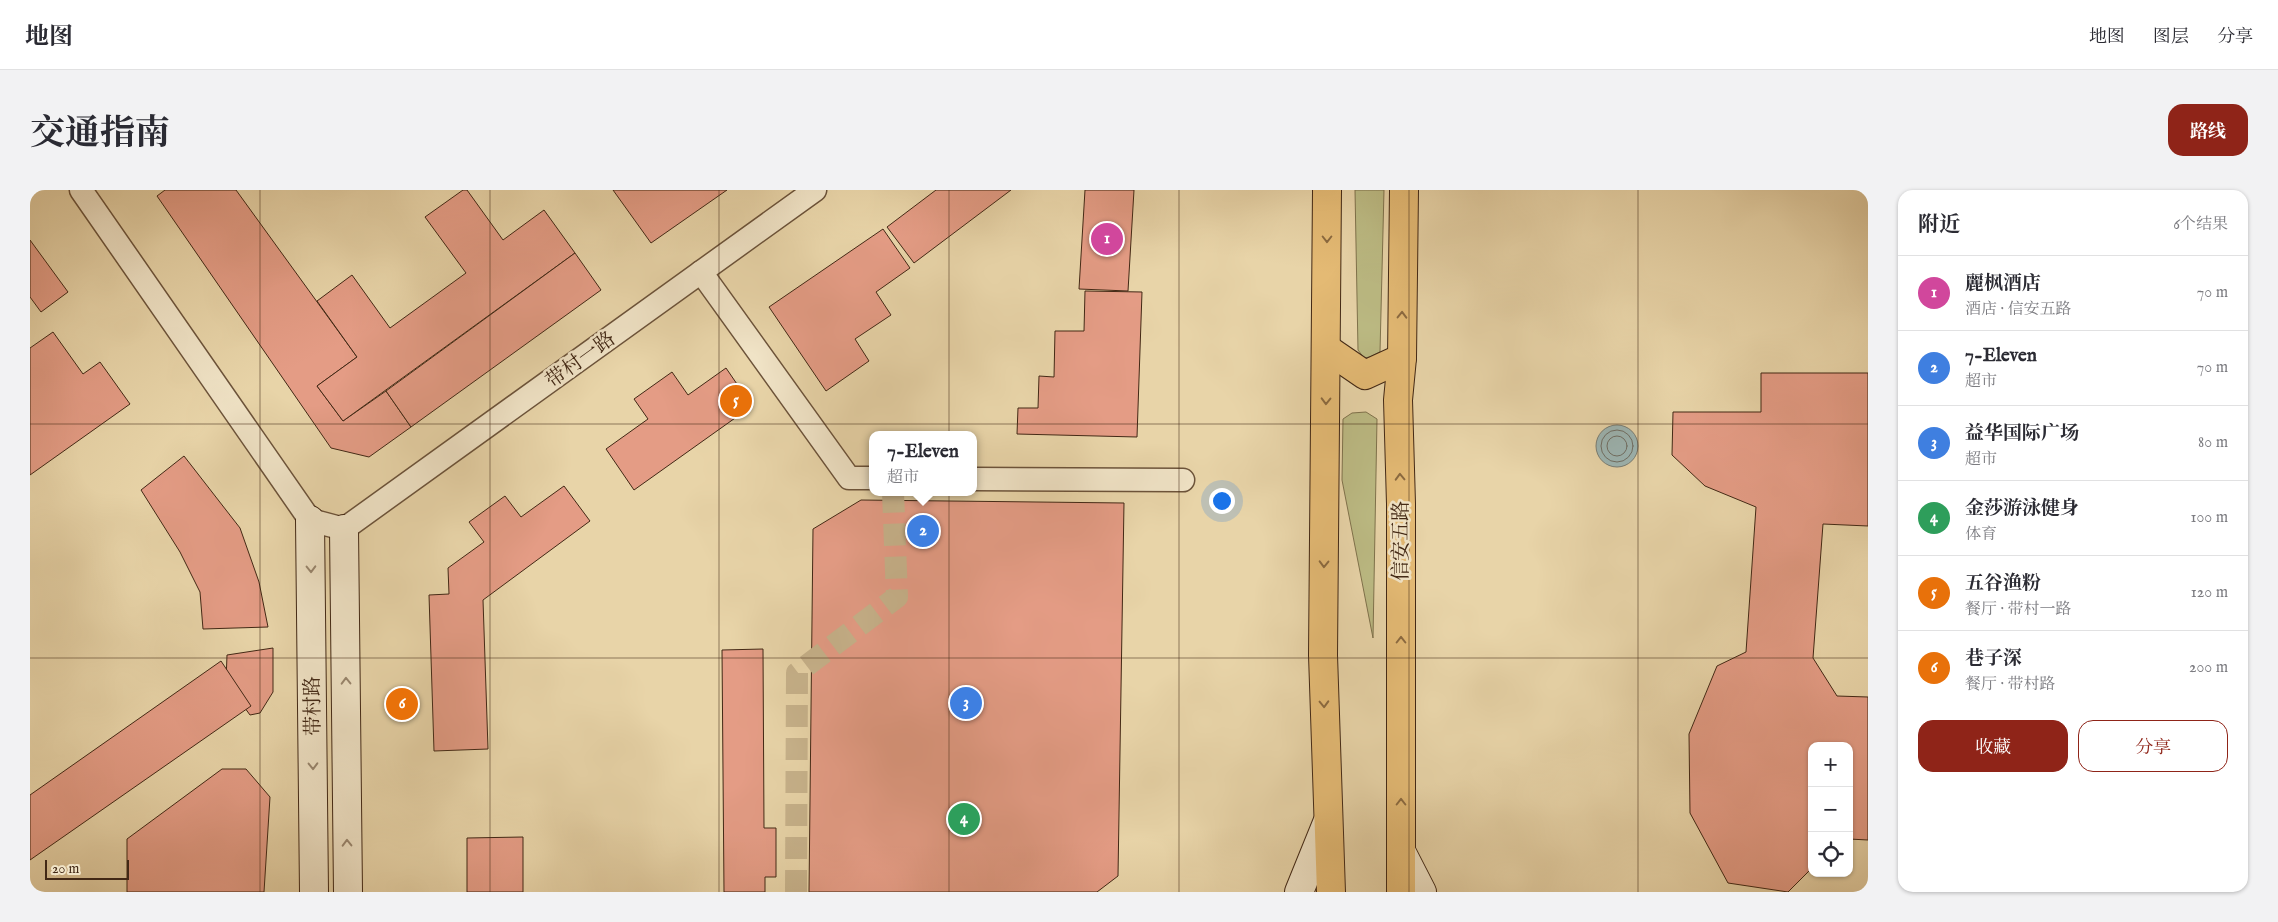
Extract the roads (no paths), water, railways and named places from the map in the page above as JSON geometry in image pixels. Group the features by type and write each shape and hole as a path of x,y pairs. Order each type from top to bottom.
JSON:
{"main road":[{"path":"1327,190 1323,655 1330,892"},
{"name":"信安五路","path":"1401,892 1398,400 1402,358 1404,190"},
{"path":"1327,349 1365,375 1402,358"}],"street":[{"path":"82,190 310,520 344,529"},
{"name":"带村一路","path":"344,529 815,190"},
{"path":"701,272 848,478 869,478"},
{"path":"977,479 1184,480"},
{"name":"带村路","path":"310,520 314,892"},
{"name":"带村路","path":"344,529 348,892"},
{"path":"1299,892 1327,823"},
{"path":"1400,851 1422,892"}],"water":[{"path":"1621,425 1629,428 1635,434 1638,446 1635,458 1629,464 1613,467 1605,464 1599,458 1596,442 1599,434 1605,428"}],"tunnel":[{"path":"796,892 797,673 897,597 893,496"}],"place":[{"name":"麗枫酒店","path":"1107,239"},
{"name":"五谷渔粉","path":"736,401"},
{"name":"7-Eleven","path":"923,531"},
{"name":"益华国际广场","path":"966,703"},
{"name":"巷子深","path":"402,704"},
{"name":"金莎游泳健身","path":"964,819"}]}
